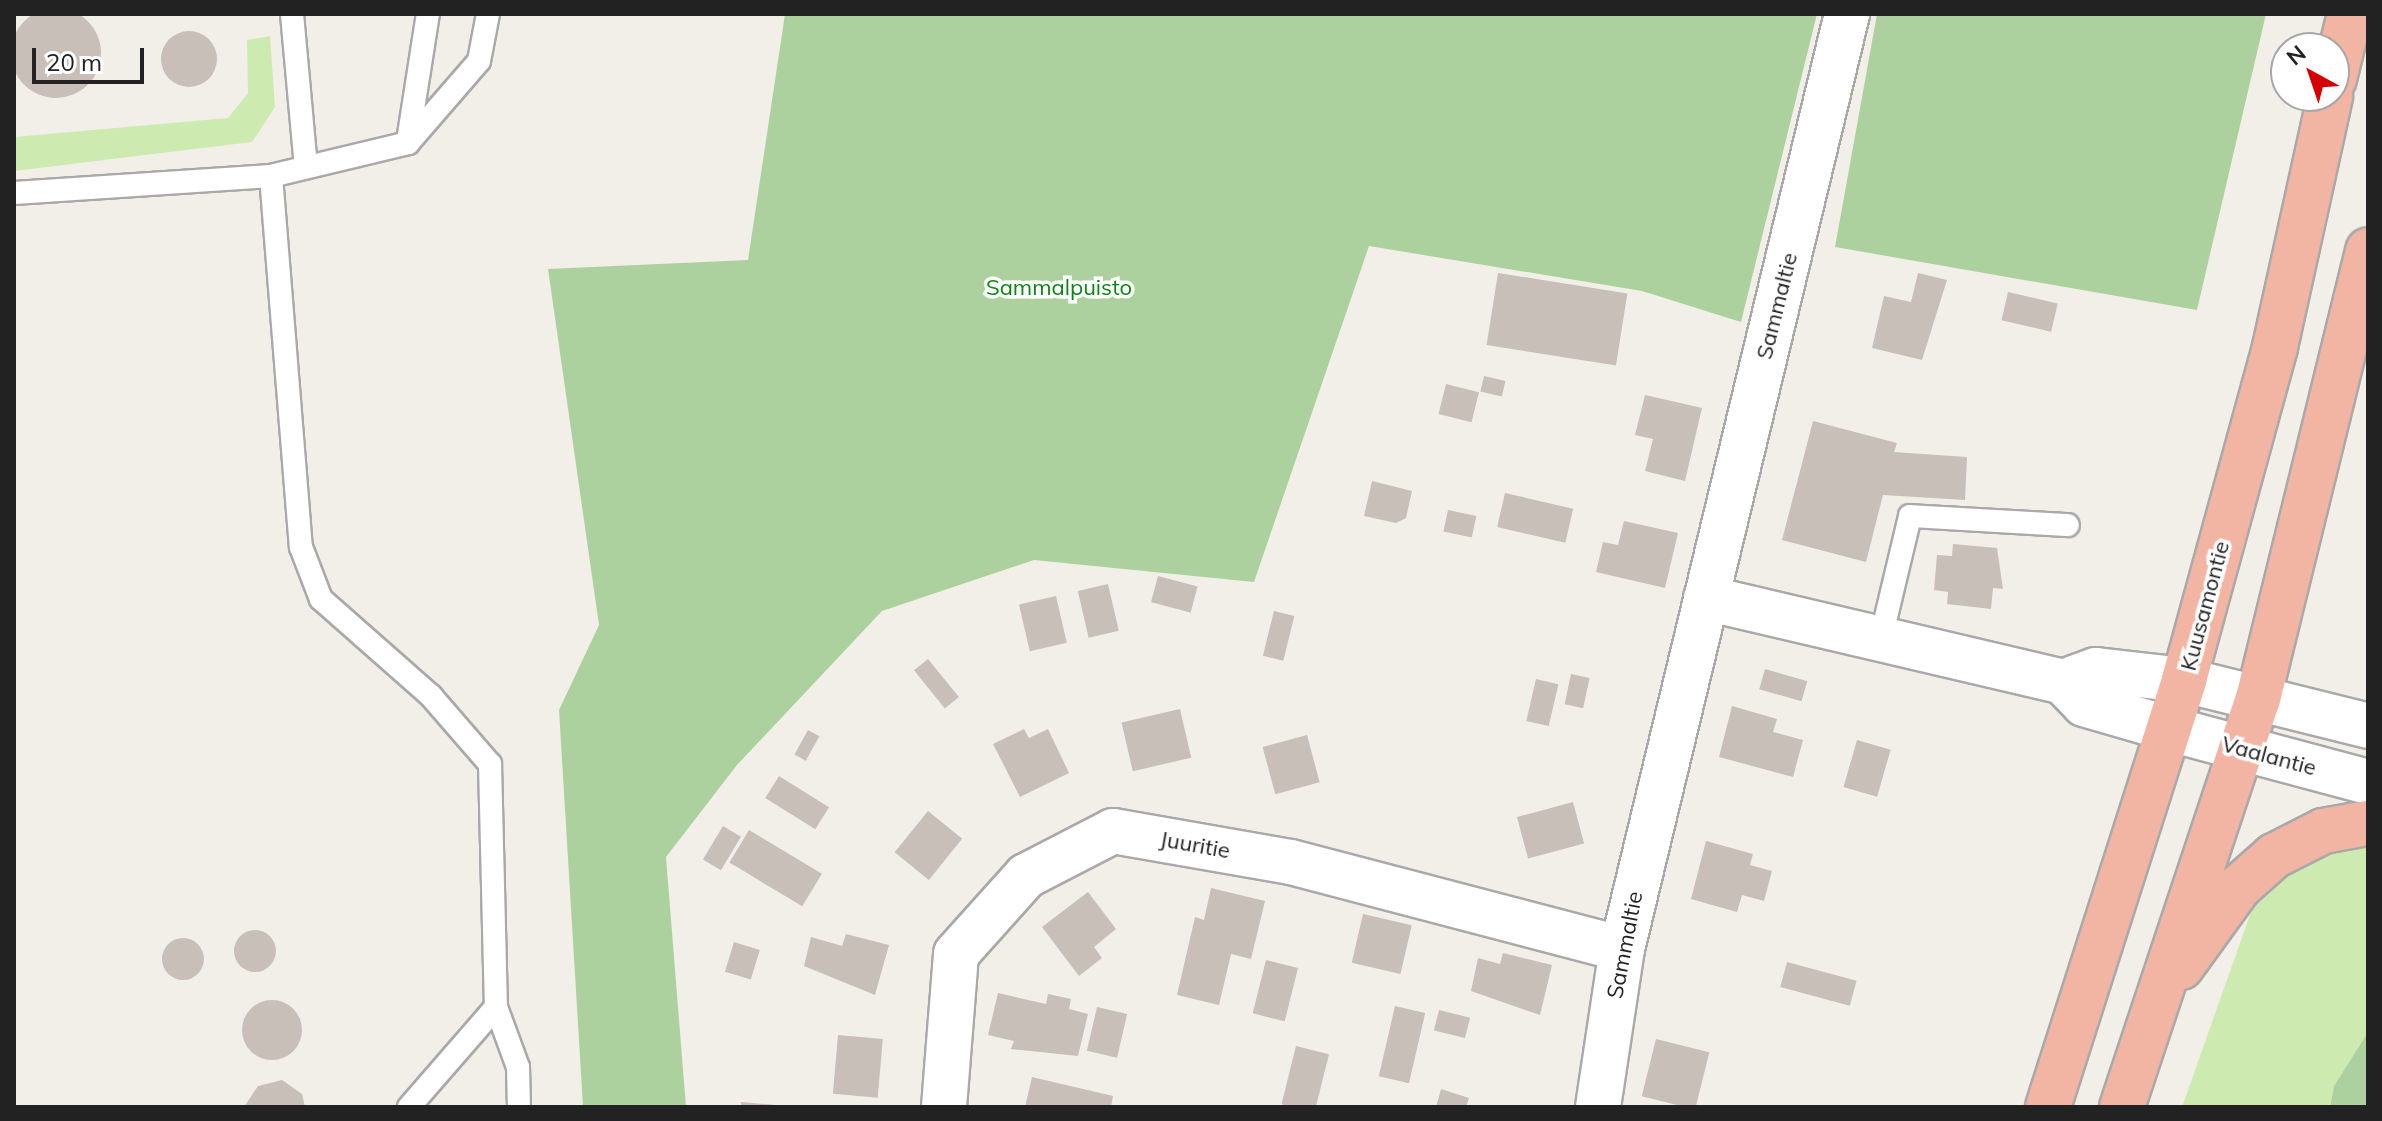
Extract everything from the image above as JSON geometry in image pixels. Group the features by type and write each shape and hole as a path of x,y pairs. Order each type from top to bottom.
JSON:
{"highway":[{"name":"Kuusamontie","path":"2048,1107 2184,680 2275,347 2326,112"},
{"path":"2122,1107 2166,984 2258,699 2368,250"},
{"path":"2166,984 2211,933 2239,887 2274,856 2323,831 2368,823"}],"street":[{"name":"Sammaltie","path":"1598,1107 1622,949 1847,14"},
{"path":"1706,598 2063,682 2084,704 2170,729"},
{"path":"2063,682 2096,670 2184,680 2368,726"},
{"name":"Vaalantie","path":"2170,729 2368,782"},
{"name":"Juuritie","path":"944,1107 956,954 1026,876 1113,831 1291,862 1622,949"}],"lane":[{"path":"292,14 306,167"},
{"path":"408,143 428,14"},
{"path":"14,193 271,176 408,143 479,61 488,14"},
{"path":"271,176 301,547 321,599 431,696 490,764 496,1007 518,1067 519,1107"},
{"path":"1881,638 1910,516 2068,525"},
{"path":"409,1107 496,1007"}],"green space":[{"name":"Sammalpuisto","path":"785,14 1817,14 1741,322 1642,291 1369,246 1254,582 1034,560 882,611 737,765 666,857 686,1107 583,1107 559,710 599,625 548,269 748,260"},
{"path":"1877,14 2266,14 2197,310 1835,247"},
{"path":"270,36 275,107 252,142 14,171 14,137 228,118 248,93 247,40"},
{"path":"2368,842 2368,1032 2334,1086 2330,1107 2182,1107 2252,909 2302,864 2340,844"},
{"path":"2368,1032 2368,1107 2330,1107 2334,1086"}],"building":[{"path":"56,8 73,12 88,21 97,36 101,53 97,70 88,85 73,94 56,98 39,94 24,85 15,70 11,53 15,36 24,21 39,12"},
{"path":"189,31 209,39 217,59 209,79 189,87 169,79 161,59 169,39"},
{"path":"1498,273 1627,293 1616,366 1487,345"},
{"path":"1918,273 1947,280 1922,360 1872,348 1884,296 1911,302"},
{"path":"2008,292 2058,303 2051,332 2001,320"},
{"path":"1484,376 1505,381 1502,397 1480,392"},
{"path":"1446,384 1479,392 1471,422 1439,414"},
{"path":"1645,395 1702,408 1685,481 1645,471 1653,439 1635,435"},
{"path":"1813,421 1897,443 1894,452 1967,457 1965,500 1883,495 1866,562 1782,540"},
{"path":"1372,481 1412,491 1406,518 1396,523 1364,516"},
{"path":"1505,493 1573,509 1565,543 1497,527"},
{"path":"1448,510 1476,516 1472,538 1443,532"},
{"path":"1624,521 1678,533 1665,588 1596,572 1603,542 1618,545"},
{"path":"1953,544 1997,548 2003,589 1993,588 1991,609 1947,604 1948,592 1934,590 1937,555 1952,556"},
{"path":"1158,576 1198,587 1191,613 1151,602"},
{"path":"1108,584 1119,631 1089,638 1078,591"},
{"path":"1056,596 1067,643 1030,651 1019,605"},
{"path":"1274,611 1294,616 1283,661 1263,656"},
{"path":"928,659 959,697 945,708 914,670"},
{"path":"1765,669 1807,681 1802,701 1759,689"},
{"path":"1571,674 1590,678 1583,708 1565,704"},
{"path":"1536,679 1558,684 1549,726 1526,721"},
{"path":"1732,706 1777,719 1773,732 1803,740 1793,777 1719,757"},
{"path":"1180,709 1191,758 1133,771 1122,722"},
{"path":"1024,729 1029,738 1048,729 1069,773 1020,797 993,744"},
{"path":"808,730 819,736 806,761 794,754"},
{"path":"1307,735 1320,782 1275,794 1263,747"},
{"path":"1857,740 1891,750 1877,797 1843,787"},
{"path":"779,776 829,807 815,829 765,798"},
{"path":"1573,802 1584,844 1528,859 1517,817"},
{"path":"928,811 962,839 929,880 895,852"},
{"path":"723,826 741,837 721,870 703,859"},
{"path":"749,830 822,874 802,906 729,863"},
{"path":"1706,841 1753,854 1750,865 1772,871 1764,901 1742,895 1737,912 1691,899"},
{"path":"1211,888 1265,901 1251,959 1231,954 1219,1005 1177,995 1195,917 1204,920"},
{"path":"1088,892 1116,929 1094,947 1102,958 1079,976 1042,927"},
{"path":"1363,914 1412,925 1400,974 1352,963"},
{"path":"255,930 270,936 276,951 270,966 255,972 240,966 234,951 240,936"},
{"path":"846,934 889,945 875,995 804,966 811,937 842,946"},
{"path":"183,938 198,944 204,959 198,974 183,980 168,974 162,959 168,944"},
{"path":"734,942 760,950 751,980 725,972"},
{"path":"1503,953 1552,965 1540,1015 1471,991 1478,958 1500,964"},
{"path":"1266,960 1298,968 1285,1021 1253,1013"},
{"path":"1787,962 1857,981 1850,1006 1780,987"},
{"path":"998,993 1046,1004 1048,994 1071,999 1069,1009 1088,1014 1078,1056 1011,1049 1014,1041 988,1035"},
{"path":"272,1000 284,1002 293,1009 300,1018 300,1042 293,1051 284,1058 272,1060 260,1058 251,1051 244,1042 242,1030 244,1018 251,1009 260,1002"},
{"path":"1395,1006 1425,1013 1409,1083 1379,1076"},
{"path":"1097,1007 1127,1014 1117,1058 1087,1051"},
{"path":"1439,1010 1470,1018 1465,1038 1434,1030"},
{"path":"838,1035 883,1039 878,1098 833,1094"},
{"path":"1656,1039 1709,1052 1696,1107 1642,1096"},
{"path":"1296,1046 1329,1054 1316,1107 1281,1104"},
{"path":"1032,1077 1113,1096 1111,1107 1025,1107"},
{"path":"282,1080 302,1094 305,1107 244,1107 258,1086"},
{"path":"1441,1089 1469,1098 1466,1107 1436,1107"},
{"path":"741,1102 776,1105 776,1107 741,1107"}]}
